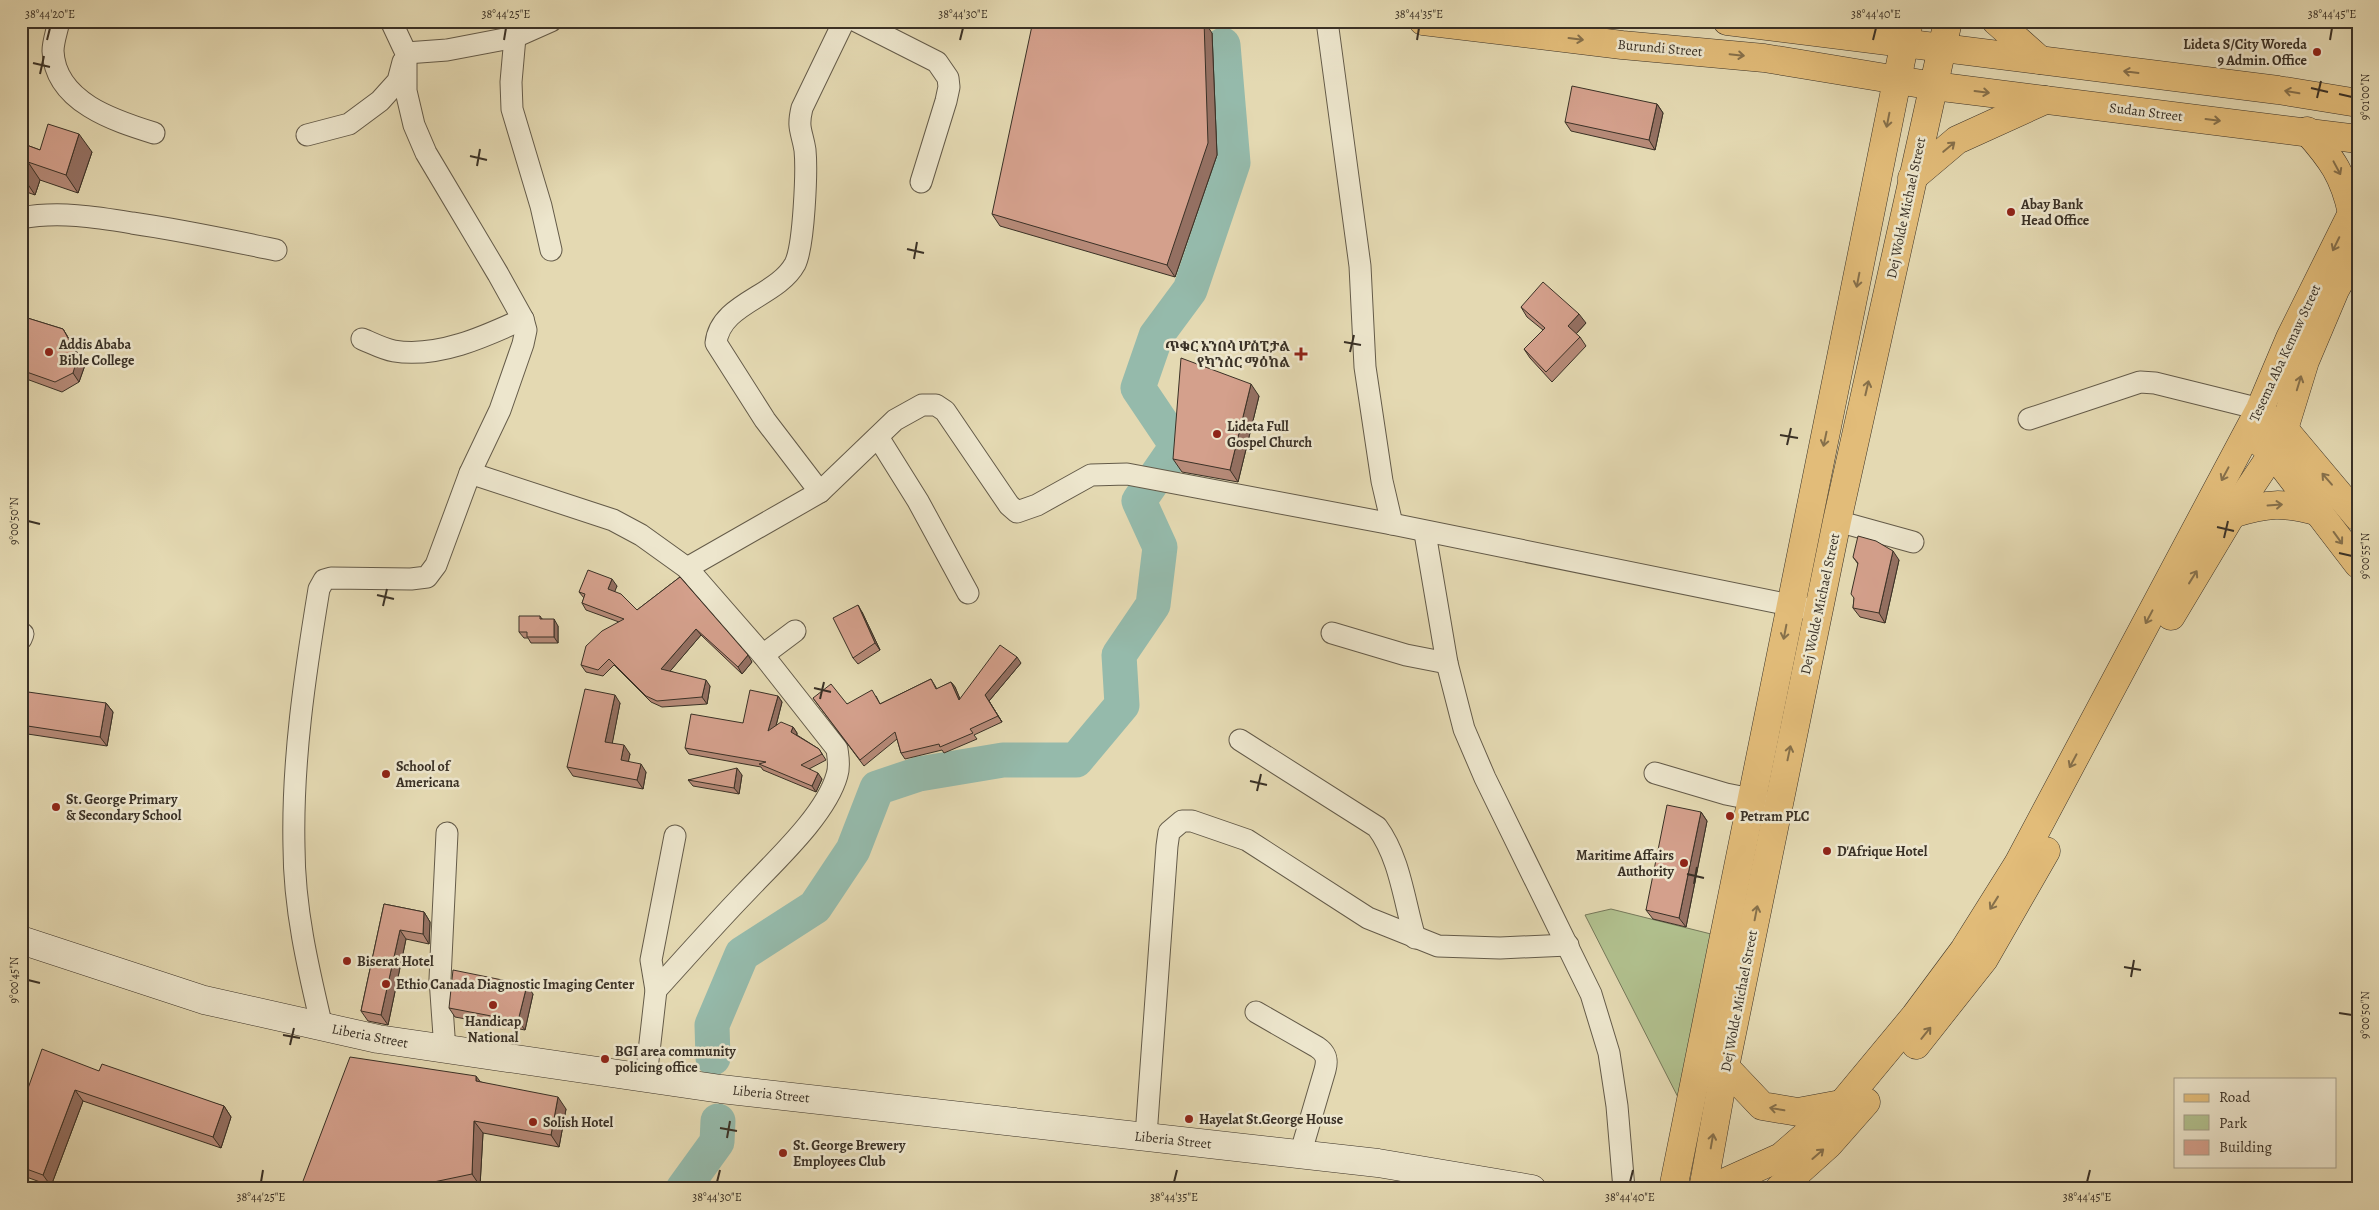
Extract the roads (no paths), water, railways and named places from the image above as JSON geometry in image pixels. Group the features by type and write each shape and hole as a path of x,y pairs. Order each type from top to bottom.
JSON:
{"main road":[{"name":"Burundi Street","path":"1423,21 1464,24 1622,45 1764,58 1896,78 1934,86"},
{"path":"1727,21 1907,32 1943,48 2278,90 2358,103"},
{"name":"Dej Wolde Michael Street","path":"1703,1189 1725,1068 1837,521 1948,21"},
{"path":"1996,21 2040,60"},
{"name":"Dej Wolde Michael Street","path":"1673,1189 1844,350 1896,78 1907,32"},
{"path":"2079,65 2081,105"},
{"name":"Sudan Street","path":"1934,86 2307,131 2358,139"},
{"path":"1912,178 1957,140 2045,100"},
{"path":"2307,131 2336,166 2355,207"},
{"name":"Tesema Aba Kemaw Street","path":"2355,207 2290,338 2254,420 2358,517"},
{"name":"Tesema Aba Kemaw Street","path":"2358,248 2335,290 2305,361 2278,441 2319,512 2358,564"},
{"path":"1778,1188 1829,1144 1926,1033 1984,959 2026,868 2254,420"},
{"path":"1710,1189 1781,1157 1842,1104 1915,1016 2026,868 2184,590 2278,441"},
{"path":"2232,514 2274,504 2291,504 2319,512"},
{"path":"1698,1061 1725,1068 1762,1106 1798,1112 1842,1104"}],"street":[{"path":"59,21 53,50 55,68 79,101 96,112 154,132"},
{"path":"322,1027 305,957 294,848 300,741 319,589 324,580 331,578 411,579 428,577 436,565 470,473 500,410 526,330 523,319 426,153 414,125 406,91 406,52 391,21"},
{"path":"406,52 447,50 515,37 551,21"},
{"path":"820,492 766,420 716,343 717,332 724,321 778,283 794,265 801,239 805,171 805,151 799,130 799,120 802,108 844,21"},
{"path":"856,21 937,62 948,78 949,88 946,102 921,182"},
{"path":"1327,21 1360,266 1365,367 1382,481 1392,524"},
{"path":"515,37 511,82 512,109 551,250"},
{"path":"307,135 349,124 380,100 398,81 406,52"},
{"path":"21,218 35,216 89,216 185,231 276,250"},
{"path":"362,339 392,351 423,352 485,337 523,319"},
{"path":"2029,419 2140,382 2155,383 2254,420"},
{"path":"687,568 820,492 895,420 922,405 936,405 945,411 1010,505 1017,512 1037,505 1091,475 1127,474 1392,524 1425,533 1819,611"},
{"path":"878,437 918,501 968,593"},
{"path":"470,473 613,520 641,535 687,568 763,655 837,749 839,762 837,776 823,804 783,854 656,990"},
{"path":"1837,521 1913,542"},
{"path":"1425,533 1447,663 1464,729 1590,994 1609,1053 1617,1106 1624,1189"},
{"path":"763,655 795,631"},
{"path":"1332,633 1406,655 1447,663"},
{"path":"1240,740 1377,828 1387,841 1393,855 1415,938"},
{"path":"1654,773 1778,805"},
{"path":"1146,1136 1167,846 1169,832 1182,821 1192,821 1247,840 1368,918 1438,946 1461,948 1568,945"},
{"path":"445,1050 440,979 447,833"},
{"path":"646,1078 656,990 651,960 675,836"},
{"name":"Liberia Street","path":"21,940 204,1000 322,1027 445,1050 721,1088 1378,1163 1532,1189"},
{"path":"1256,1012 1317,1047 1327,1057 1326,1070 1300,1155"}],"waterway":[{"path":"713,1058 712,1025 742,954 815,907 853,850 877,788 919,774 1003,760 1076,760 1122,705 1119,655 1153,605 1160,547 1139,501 1177,446 1138,388 1156,336 1190,290 1233,163 1223,45"},
{"path":"683,1189 717,1142 718,1121"}],"place":[{"name":"Lideta S/City Woreda 9 Admin. Office","path":"2317,52"},
{"name":"Abay Bank Head Office","path":"2011,212"},
{"name":"Addis Ababa Bible College","path":"49,352"},
{"name":"ጥቁር አንበሳ ሆስፒታል የካንሰር ማዕከል","path":"1301,354"},
{"name":"Lideta Full Gospel Church","path":"1217,434"},
{"name":"School of Americana","path":"386,774"},
{"name":"St. George Primary & Secondary School","path":"56,807"},
{"name":"Petram PLC","path":"1730,816"},
{"name":"D'Afrique Hotel","path":"1827,851"},
{"name":"Maritime Affairs Authority","path":"1684,863"},
{"name":"Biserat Hotel","path":"347,961"},
{"name":"Ethio Canada Diagnostic Imaging Center","path":"386,984"},
{"name":"Handicap National","path":"493,1005"},
{"name":"BGI area community policing office","path":"605,1059"},
{"name":"Hayelat St.George House","path":"1189,1119"},
{"name":"Solish Hotel","path":"533,1122"},
{"name":"St. George Brewery Employees Club","path":"783,1153"}]}
